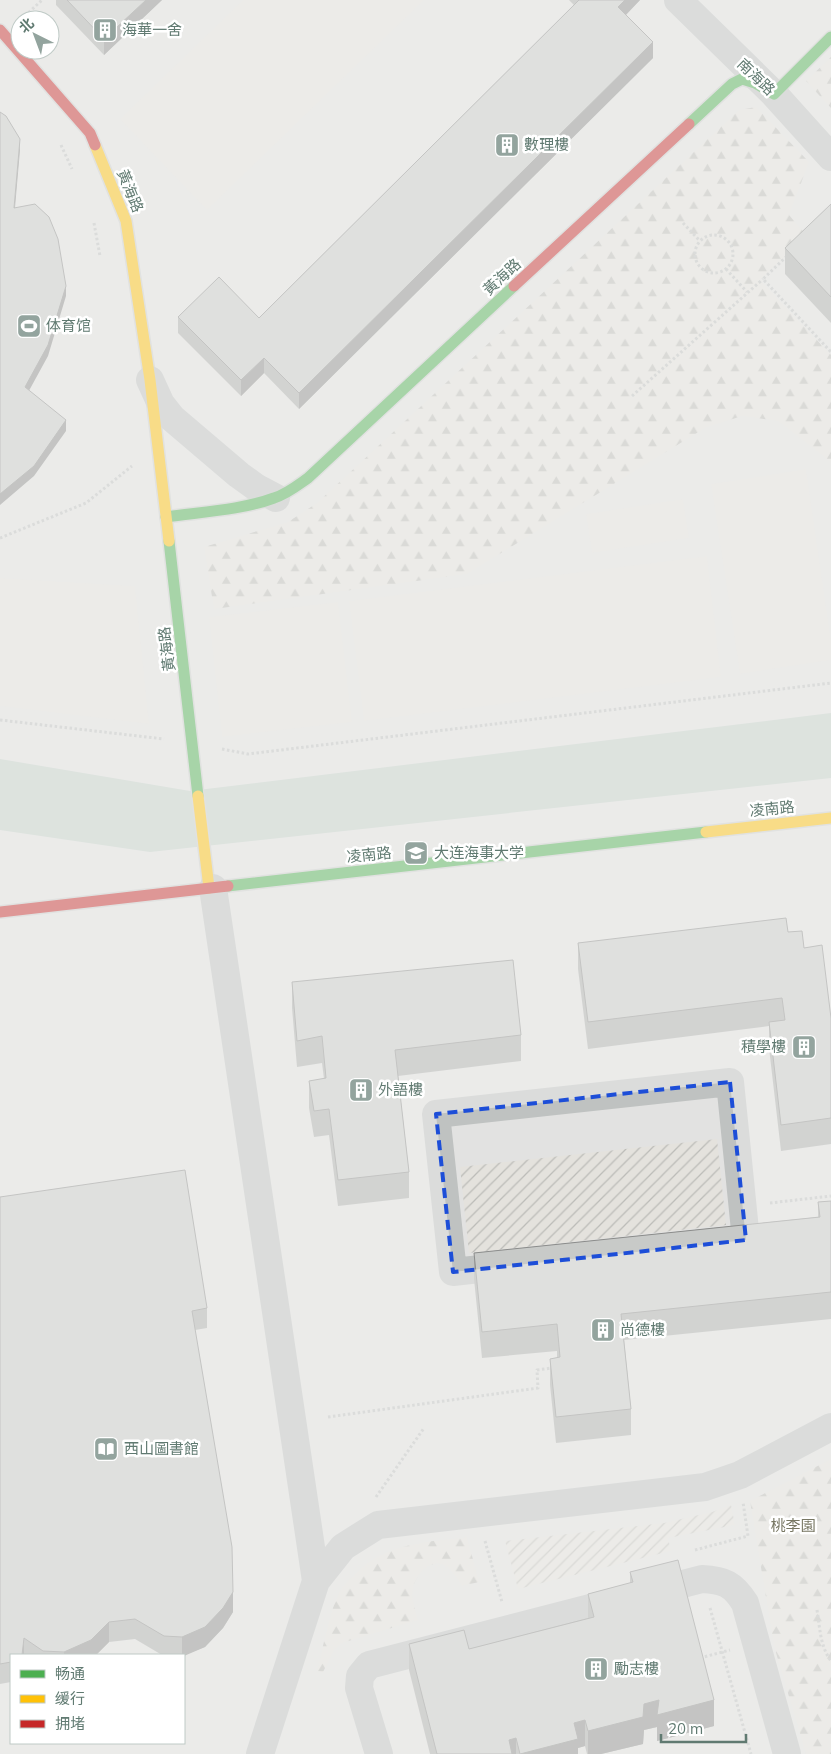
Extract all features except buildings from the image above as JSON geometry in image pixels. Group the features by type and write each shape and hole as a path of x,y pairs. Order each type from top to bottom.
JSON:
{"street":[{"name":"南海路","path":"678,0 774,94 831,157"},
{"name":"黃海路","path":"0,30 90,133 126,221 150,380 204,847 211,888"},
{"path":"774,94 831,37"},
{"name":"黃海路","path":"166,517 253,504 276,498 308,478 732,84 742,79 755,83 774,94"},
{"path":"150,380 161,404 172,418 239,475 257,488 276,498"},
{"name":"凌南路","path":"0,912 831,818"},
{"path":"211,888 316,1581"},
{"path":"730,1082 743,1206 746,1240 453,1272 436,1114 730,1082"},
{"path":"260,1754 316,1581 343,1548 378,1525 705,1486 740,1475 831,1427"},
{"path":"379,1754 359,1688 360,1676 369,1665 702,1579 718,1579 731,1585 739,1592 745,1603 787,1754"}],"path":[{"path":"32,10 42,0"},
{"path":"58,140 74,174"},
{"path":"93,216 102,265"},
{"path":"683,223 700,241"},
{"path":"711,235 723,237 728,241 732,246 733,258 726,269 714,273 702,269 698,264 695,252 700,241 711,235"},
{"path":"632,396 790,254"},
{"path":"726,269 748,292"},
{"path":"762,279 831,352"},
{"path":"0,538 86,503 138,460"},
{"path":"221,748 248,754 831,683"},
{"path":"0,720 172,740"},
{"path":"743,1206 831,1196"},
{"path":"328,1417 538,1388 537,1370 558,1367"},
{"path":"376,1497 424,1428"},
{"path":"742,1494 748,1536 694,1550 751,1754"},
{"path":"483,1533 510,1629"},
{"path":"817,1610 821,1641 826,1655 831,1661"},
{"path":"697,1659 756,1643"}],"highlighted area":[{"path":"730,1082 746,1240 453,1272 436,1114"}],"shaded area":[{"name":"大连海事大学","path":"0,0 831,0 831,1754 0,1754"},
{"path":"831,713 831,778 150,852 0,830 0,759 190,791"}],"green space":[{"path":"243,0 424,0 207,210 120,119"},
{"path":"831,57 831,108 806,81"},
{"path":"756,107 809,162 789,215 807,236 760,280 831,355 831,462 778,421 742,416 705,428 467,574 214,609 204,547 288,522 317,503 739,110"},
{"path":"806,469 831,641 831,660 740,674 711,484"},
{"path":"683,499 689,538 592,553 586,514"},
{"path":"707,556 721,677 364,721 349,601"},
{"path":"0,578 135,586 149,724 0,706"},
{"path":"338,602 352,722 222,737 209,617"},
{"path":"717,1139 726,1225 469,1253 460,1167"},
{"name":"桃李園","path":"831,1459 831,1754 806,1754 774,1646 750,1501"},
{"path":"731,1505 735,1525 668,1538 671,1551 518,1589 505,1541 664,1523 712,1512"},
{"path":"467,1537 479,1582 462,1586 452,1572 444,1565 438,1563 428,1566 420,1574 413,1589 413,1601 418,1620 342,1643 334,1650 323,1672 317,1671 335,1601 342,1587 356,1573 380,1555 394,1550 422,1543"}],"traffic: fast":[{"path":"689,124 732,84 742,79 755,83 774,94 831,37"},
{"path":"166,517 221,510 262,502 292,489 308,478 514,286"},
{"path":"169,541 198,796"},
{"path":"228,886 706,832"}],"traffic: slow":[{"path":"95,145 126,221 150,380 169,541"},
{"path":"198,796 209,888"},
{"path":"706,832 831,818"}],"traffic: jam":[{"path":"0,30 90,133 95,145"},
{"path":"514,286 689,124"},
{"path":"0,912 228,886"}],"place":[{"name":"海華一舍","path":"105,30"},
{"name":"數理樓","path":"507,145"},
{"name":"体育馆","path":"29,326"},
{"name":"大连海事大学","path":"416,853"},
{"name":"積學樓","path":"804,1047"},
{"name":"外語樓","path":"361,1090"},
{"name":"尚德樓","path":"603,1330"},
{"name":"西山圖書館","path":"106,1449"},
{"name":"勵志樓","path":"596,1669"}]}
